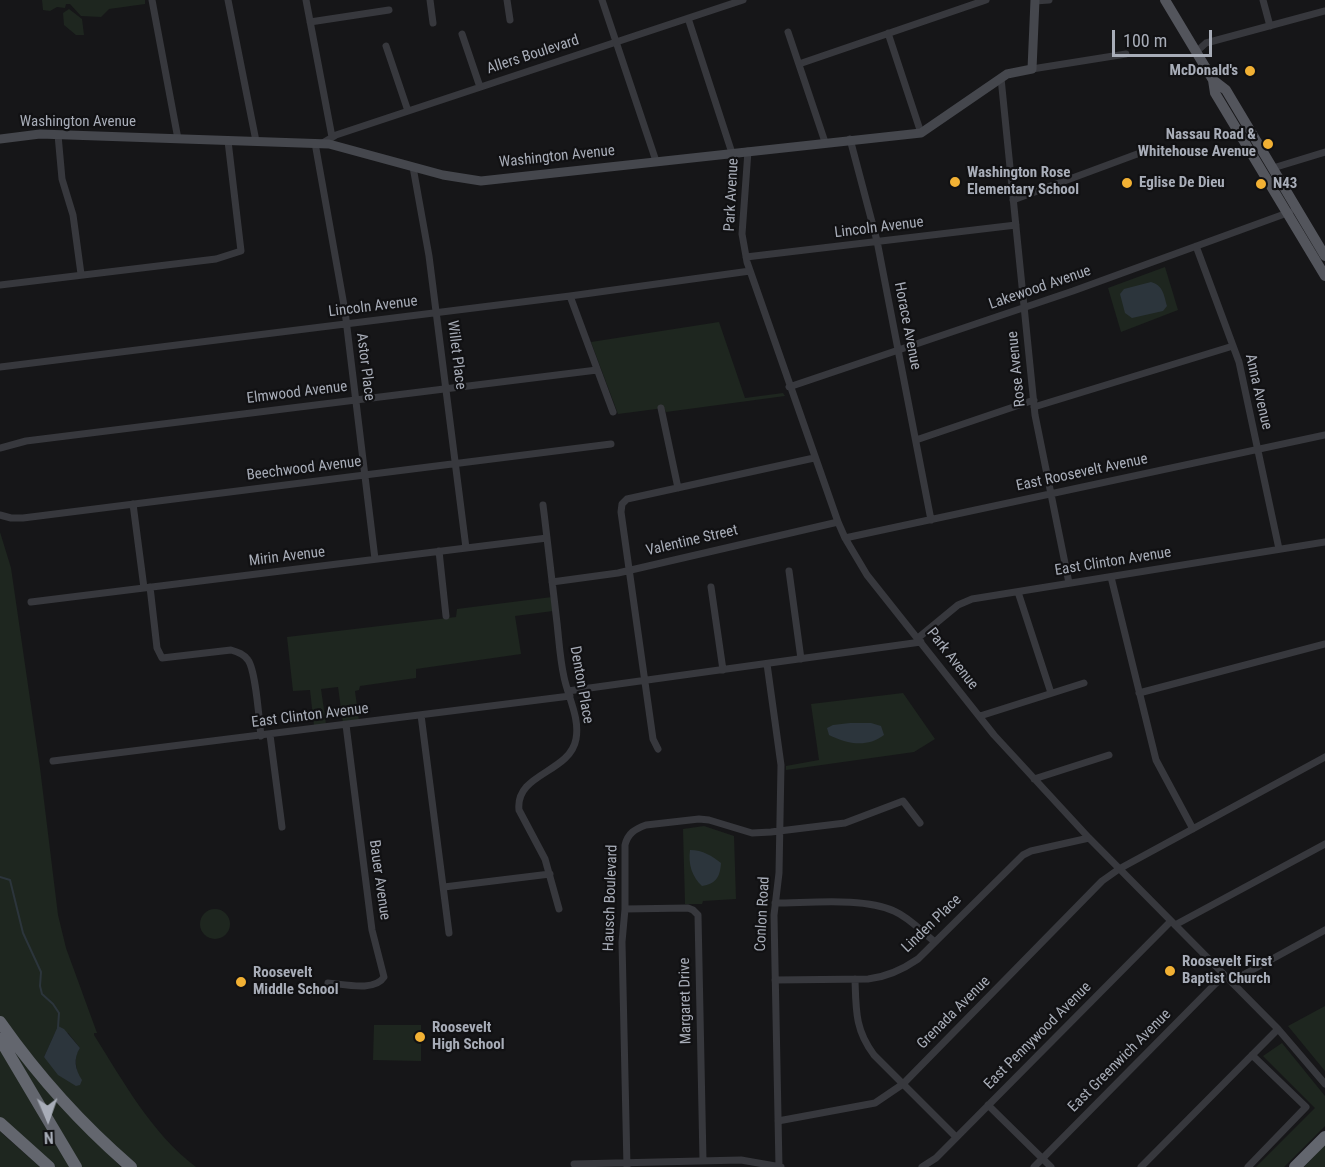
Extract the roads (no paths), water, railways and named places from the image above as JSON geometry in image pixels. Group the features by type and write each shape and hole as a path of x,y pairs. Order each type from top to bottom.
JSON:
{"highway":[{"path":"0,1022 65,1104 130,1167"},
{"path":"0,1039 76,1167"},
{"path":"0,1123 49,1167"},
{"path":"1295,1167 1325,1137"}],"main road":[{"path":"1165,0 1213,80 1226,90 1273,168 1325,276"},
{"path":"1213,80 1215,93 1256,160 1325,255"},
{"path":"1256,160 1268,168 1273,168"}],"street":[{"path":"152,0 178,139"},
{"path":"228,0 256,141"},
{"path":"306,0 332,137"},
{"path":"430,0 433,22"},
{"path":"507,0 510,20"},
{"path":"602,0 656,161"},
{"name":"Allers Boulevard","path":"318,143 743,0"},
{"path":"799,64 986,0"},
{"path":"1049,0 1035,1 1032,69 1126,54"},
{"path":"1263,0 1270,26"},
{"path":"310,22 389,10"},
{"path":"1196,52 1206,44 1325,11"},
{"path":"688,18 732,153"},
{"path":"788,32 825,142"},
{"path":"888,33 921,133"},
{"path":"462,34 480,87"},
{"path":"386,46 408,111"},
{"name":"Washington Avenue","path":"0,138 39,134 318,143 453,177 481,181 921,133 1007,74 1032,69"},
{"name":"Rose Avenue","path":"1001,78 1034,403 1069,583"},
{"path":"58,135 62,179 73,215 81,274"},
{"name":"Horace Avenue","path":"850,139 877,241 931,520"},
{"path":"0,285 216,259 241,251 228,141"},
{"name":"Astor Place","path":"318,143 346,324 375,559"},
{"path":"1013,200 1148,150"},
{"name":"Park Avenue","path":"748,151 742,234 746,257 789,387 838,522 867,575 980,716 1034,779 1119,869 1278,1029 1325,1084"},
{"path":"1273,168 1325,152"},
{"name":"Willet Place","path":"412,167 429,256 466,548"},
{"name":"Lakewood Avenue","path":"789,387 1024,308 1293,211"},
{"name":"Lincoln Avenue","path":"746,257 1016,225"},
{"name":"Anna Avenue","path":"1196,246 1239,362 1279,549"},
{"name":"Lincoln Avenue","path":"0,368 750,271"},
{"path":"570,296 613,412"},
{"path":"916,440 978,418 1233,346"},
{"name":"Elmwood Avenue","path":"0,448 26,441 597,370"},
{"path":"661,408 678,488"},
{"name":"East Roosevelt Avenue","path":"845,538 1325,435"},
{"name":"Beechwood Avenue","path":"0,515 11,519 23,518 611,444"},
{"path":"658,748 652,739 621,512 622,504 627,499 814,458"},
{"path":"133,504 157,648 162,658 231,650 240,653 249,662 253,672 261,736"},
{"name":"Denton Place","path":"543,505 564,677 576,728 573,748 564,759 528,785 518,801 519,810 545,859 559,909"},
{"name":"Valentine Street","path":"552,582 618,573 838,522"},
{"name":"Mirin Avenue","path":"31,602 547,538"},
{"name":"East Clinton Avenue","path":"920,640 965,601 1325,542"},
{"path":"439,551 446,616"},
{"path":"789,571 801,659"},
{"path":"1111,576 1156,760 1193,829"},
{"path":"711,587 723,670"},
{"path":"1018,592 1051,693"},
{"path":"644,681 920,640"},
{"path":"1139,693 1325,644"},
{"name":"Conlon Road","path":"767,664 781,765 779,873 775,903 780,1167"},
{"name":"East Clinton Avenue","path":"53,761 421,715 644,681"},
{"path":"980,716 1084,682"},
{"path":"421,715 449,933"},
{"name":"Bauer Avenue","path":"328,983 374,985 381,982 384,977 372,930 346,725"},
{"path":"270,735 282,827"},
{"path":"1034,779 1109,754"},
{"name":"Grenada Avenue","path":"778,1121 875,1103 903,1084 1102,881 1119,869 1325,757"},
{"name":"Hausch Boulevard","path":"627,1165 622,942 625,909 625,845 629,835 639,828 657,823 699,819 752,833 845,823 903,801 920,823"},
{"name":"Linden Place","path":"775,980 855,980 880,978 903,970 918,959 1023,855 1031,851 1089,838"},
{"name":"East Pennywood Avenue","path":"922,1167 936,1158 1173,923 1325,844"},
{"path":"444,887 550,874"},
{"path":"775,903 862,903 880,906 906,918 935,942"},
{"name":"Margaret Drive","path":"625,909 688,908 698,915 703,1161"},
{"path":"1232,981 1325,930"},
{"name":"East Greenwich Avenue","path":"1034,1167 1224,975"},
{"path":"855,980 856,1021 861,1035 874,1055 957,1137"},
{"path":"1141,1167 1278,1029"},
{"path":"1248,1167 1306,1107 1252,1055"},
{"path":"988,1105 1051,1167"},
{"path":"574,1164 627,1165 741,1160 780,1167"}],"waterway":[{"path":"0,877 10,880 23,933 41,972 42,994 59,1013 58,1028"}],"place":[{"name":"McDonald's","path":"1250,71"},
{"name":"Nassau Road & Whitehouse Avenue","path":"1268,144"},
{"name":"Washington Rose Elementary School","path":"955,182"},
{"name":"Eglise De Dieu","path":"1127,183"},
{"name":"N43","path":"1261,184"},
{"name":"Roosevelt First Baptist Church","path":"1170,971"},
{"name":"Roosevelt Middle School","path":"241,982"},
{"name":"Roosevelt High School","path":"420,1037"}]}
